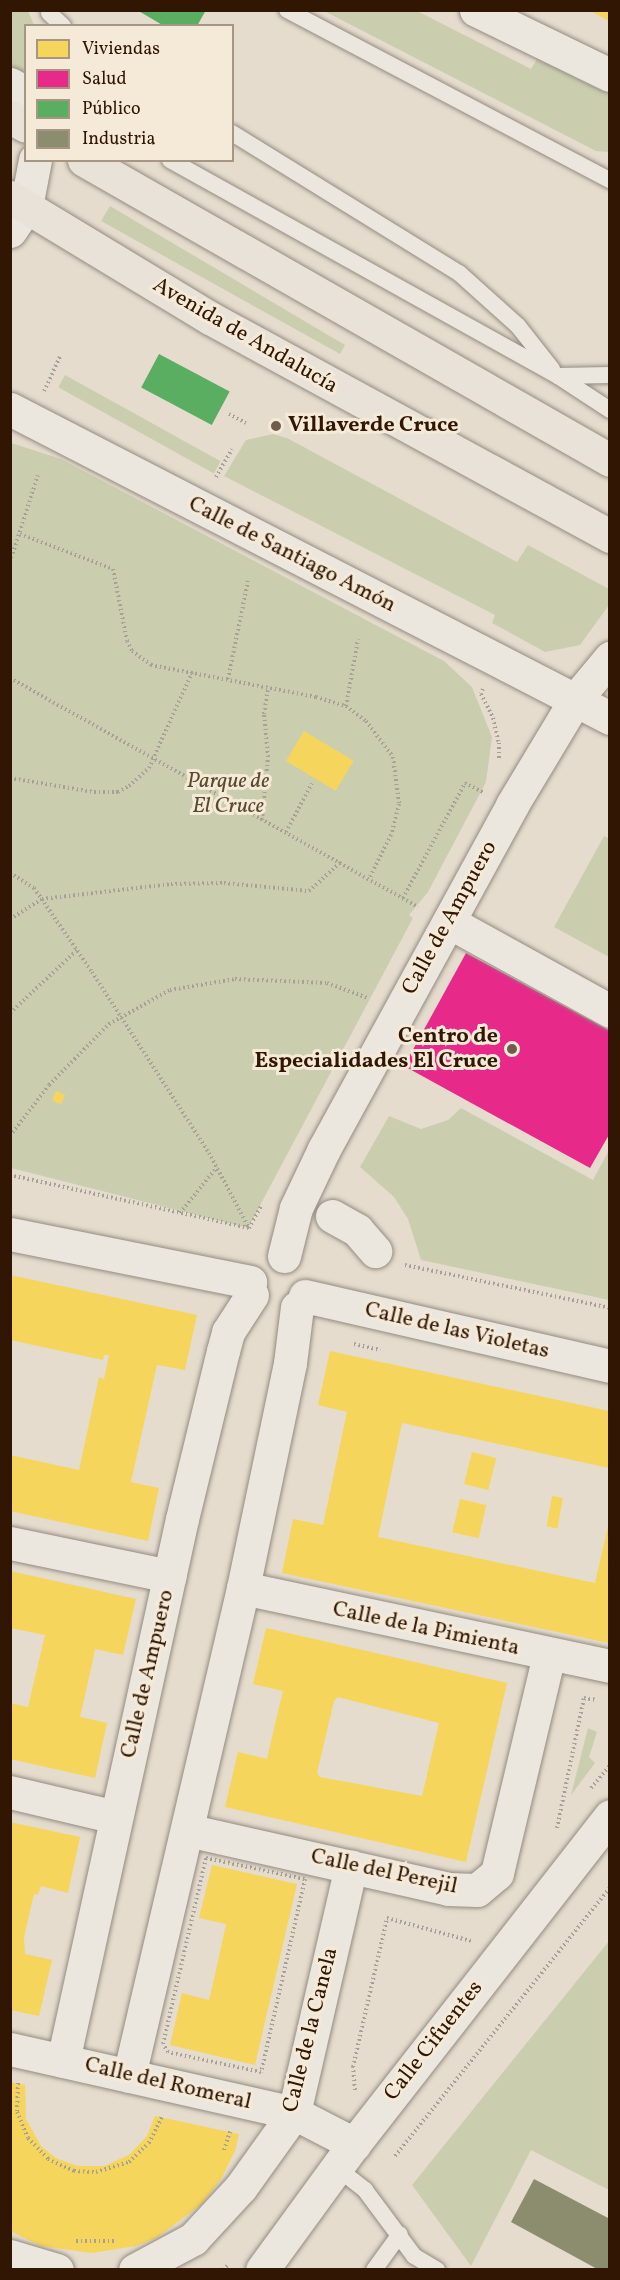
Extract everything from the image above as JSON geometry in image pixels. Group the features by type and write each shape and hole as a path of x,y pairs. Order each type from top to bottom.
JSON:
{"main road":[{"path":"10,117 24,125"},
{"path":"88,162 609,460"},
{"name":"Avenida de Andalucía","path":"16,212 609,536"}],"street":[{"path":"476,10 609,75"},
{"path":"10,84 24,92"},
{"path":"16,212 34,162"},
{"name":"Calle de Santiago Amón","path":"10,409 609,718"},
{"name":"Calle de Ampuero","path":"284,1256 296,1208 436,916 512,804 575,700 609,658"},
{"path":"436,916 609,1011"},
{"path":"332,1216 357,1230 385,1257"},
{"path":"10,1234 251,1288 271,1312 301,1301"},
{"path":"129,2076 243,1588 301,1301 308,1288 304,1270 284,1256 274,1255 258,1264 251,1288"},
{"name":"Calle de Ampuero","path":"63,2061 170,1576 228,1332 251,1288"},
{"name":"Calle de las Violetas","path":"301,1301 609,1366"},
{"path":"10,1543 170,1576"},
{"name":"Calle de la Pimienta","path":"243,1588 609,1666"},
{"name":"Calle del Perejil","path":"187,1830 448,1889 477,1890 497,1873 549,1655"},
{"path":"10,1792 116,1817"},
{"name":"Calle Cifuentes","path":"262,2270 346,2156 609,1816"},
{"name":"Calle de la Canela","path":"135,2270 193,2239 241,2187 294,2113 351,1867"},
{"name":"Calle del Romeral","path":"10,2049 294,2113 346,2156"},
{"path":"10,2256 62,2255"}],"lane":[{"path":"287,10 609,180"},
{"path":"234,134 459,273 518,326 558,376"},
{"path":"174,162 558,376 609,410"},
{"path":"558,376 609,375"},
{"path":"346,2156 414,2256 437,2270"},
{"path":"374,2270 400,2234"}],"path":[{"path":"42,396 60,357"},
{"path":"229,414 246,423"},
{"path":"216,477 232,448"},
{"path":"10,562 21,534 38,475"},
{"path":"21,534 113,569 123,629 132,651 151,664 193,670 268,690 346,706 366,721 388,749 397,781 399,804 391,835 369,879"},
{"path":"228,679 248,580"},
{"path":"346,706 358,639"},
{"path":"10,778 94,792 118,792 142,776 154,758 193,670"},
{"path":"10,678 436,916"},
{"path":"484,686 481,694 494,718 499,743 499,769"},
{"path":"262,820 268,757 264,714 268,690"},
{"path":"286,832 312,783"},
{"path":"403,898 465,783 487,793"},
{"path":"10,919 42,899 171,884 224,883 309,891 339,863"},
{"path":"10,873 34,888 77,950 217,1167 249,1228"},
{"path":"10,1013 77,950"},
{"path":"10,1136 49,1085 120,1016 170,990 235,980 327,983 374,1000"},
{"path":"180,1213 217,1167"},
{"path":"10,1175 249,1228"},
{"path":"249,1228 264,1199"},
{"path":"385,1257 609,1308"},
{"path":"557,1831 584,1698 601,1701"},
{"path":"184,2055 261,2072 304,1880 221,1861"},
{"path":"395,2156 609,1888"},
{"path":"355,2091 353,2067 387,1918 473,1941"},
{"path":"18,2084 17,2112 28,2138 48,2159 74,2171 96,2172 129,2162 149,2143 162,2117"},
{"path":"220,2158 230,2132"},
{"path":"62,2255 124,2239"}],"green space":[{"path":"10,11 28,11 34,24 24,24 24,74 11,66"},
{"path":"324,11 417,11 531,69 537,59 609,94 609,152 596,151"},
{"path":"110,206 345,345 340,354 101,221"},
{"path":"65,375 221,461 214,474 58,387"},
{"path":"273,434 287,438 517,562 528,545 609,589 609,605 580,645 545,652 492,623 495,615 224,476 246,440"},
{"name":"Parque de El Cruce","path":"11,443 61,459 444,661 472,687 492,737 486,782 428,892 409,915 413,918 248,1228 11,1168"},
{"path":"604,836 610,839 609,957 554,927"},
{"path":"461,1108 593,1180 609,1150 609,1300 421,1260 408,1219 394,1197 360,1167 389,1116 421,1129 448,1120"},
{"path":"588,1728 597,1732 589,1757 595,1763 571,1795"},
{"path":"609,1941 609,2190 531,2150 471,2266 412,2185"}],"building: Viviendas":[{"path":"590,10 609,10 609,21 594,13"},
{"path":"304,731 354,761 336,791 286,761"},
{"path":"56,1091 65,1095 61,1104 52,1100"},
{"path":"10,1275 197,1315 185,1370 157,1365 131,1482 159,1488 148,1541 10,1511 10,1455 79,1470 99,1377 104,1379 109,1355 104,1355 103,1360 10,1340"},
{"path":"330,1351 609,1411 609,1468 402,1423 378,1537 595,1583 609,1522 609,1643 282,1573 293,1519 323,1525 347,1412 318,1405"},
{"path":"472,1452 496,1458 488,1490 464,1484"},
{"path":"552,1496 563,1498 557,1528 547,1527"},
{"path":"460,1499 486,1505 479,1538 452,1532"},
{"path":"10,1571 136,1599 123,1655 95,1649 80,1717 107,1723 95,1778 10,1759 10,1703 28,1707 45,1635 10,1628"},
{"path":"266,1628 507,1683 466,1862 225,1807 238,1752 267,1759 283,1691 253,1684","holes":["338,1697 439,1723 422,1796 320,1777 317,1773 334,1701"]},
{"path":"10,1822 80,1837 68,1893 41,1886 38,1895 34,1894 24,1937 25,1954 52,1960 39,2016 10,2010"},
{"path":"212,1865 297,1884 255,2065 170,2045 182,1993 209,2000 226,1924 199,1918"},
{"path":"10,2082 25,2085 26,2119 41,2146 56,2158 77,2166 104,2166 129,2155 147,2136 155,2116 239,2134 235,2151 221,2179 202,2204 156,2238 136,2246 92,2253 41,2246 10,2231"}],"building: Salud":[{"name":"Centro de Especialidades El Cruce","path":"466,953 610,1031 610,1133 590,1168 404,1066"}],"building: Público":[{"path":"137,10 206,10 198,24 161,24"},
{"path":"159,354 230,392 212,425 141,388"}],"building: Industria":[{"path":"534,2179 610,2219 610,2270 599,2270 511,2222"}],"place":[{"name":"Villaverde Cruce","path":"276,426"},
{"name":"Centro de Especialidades El Cruce","path":"512,1049"}]}
